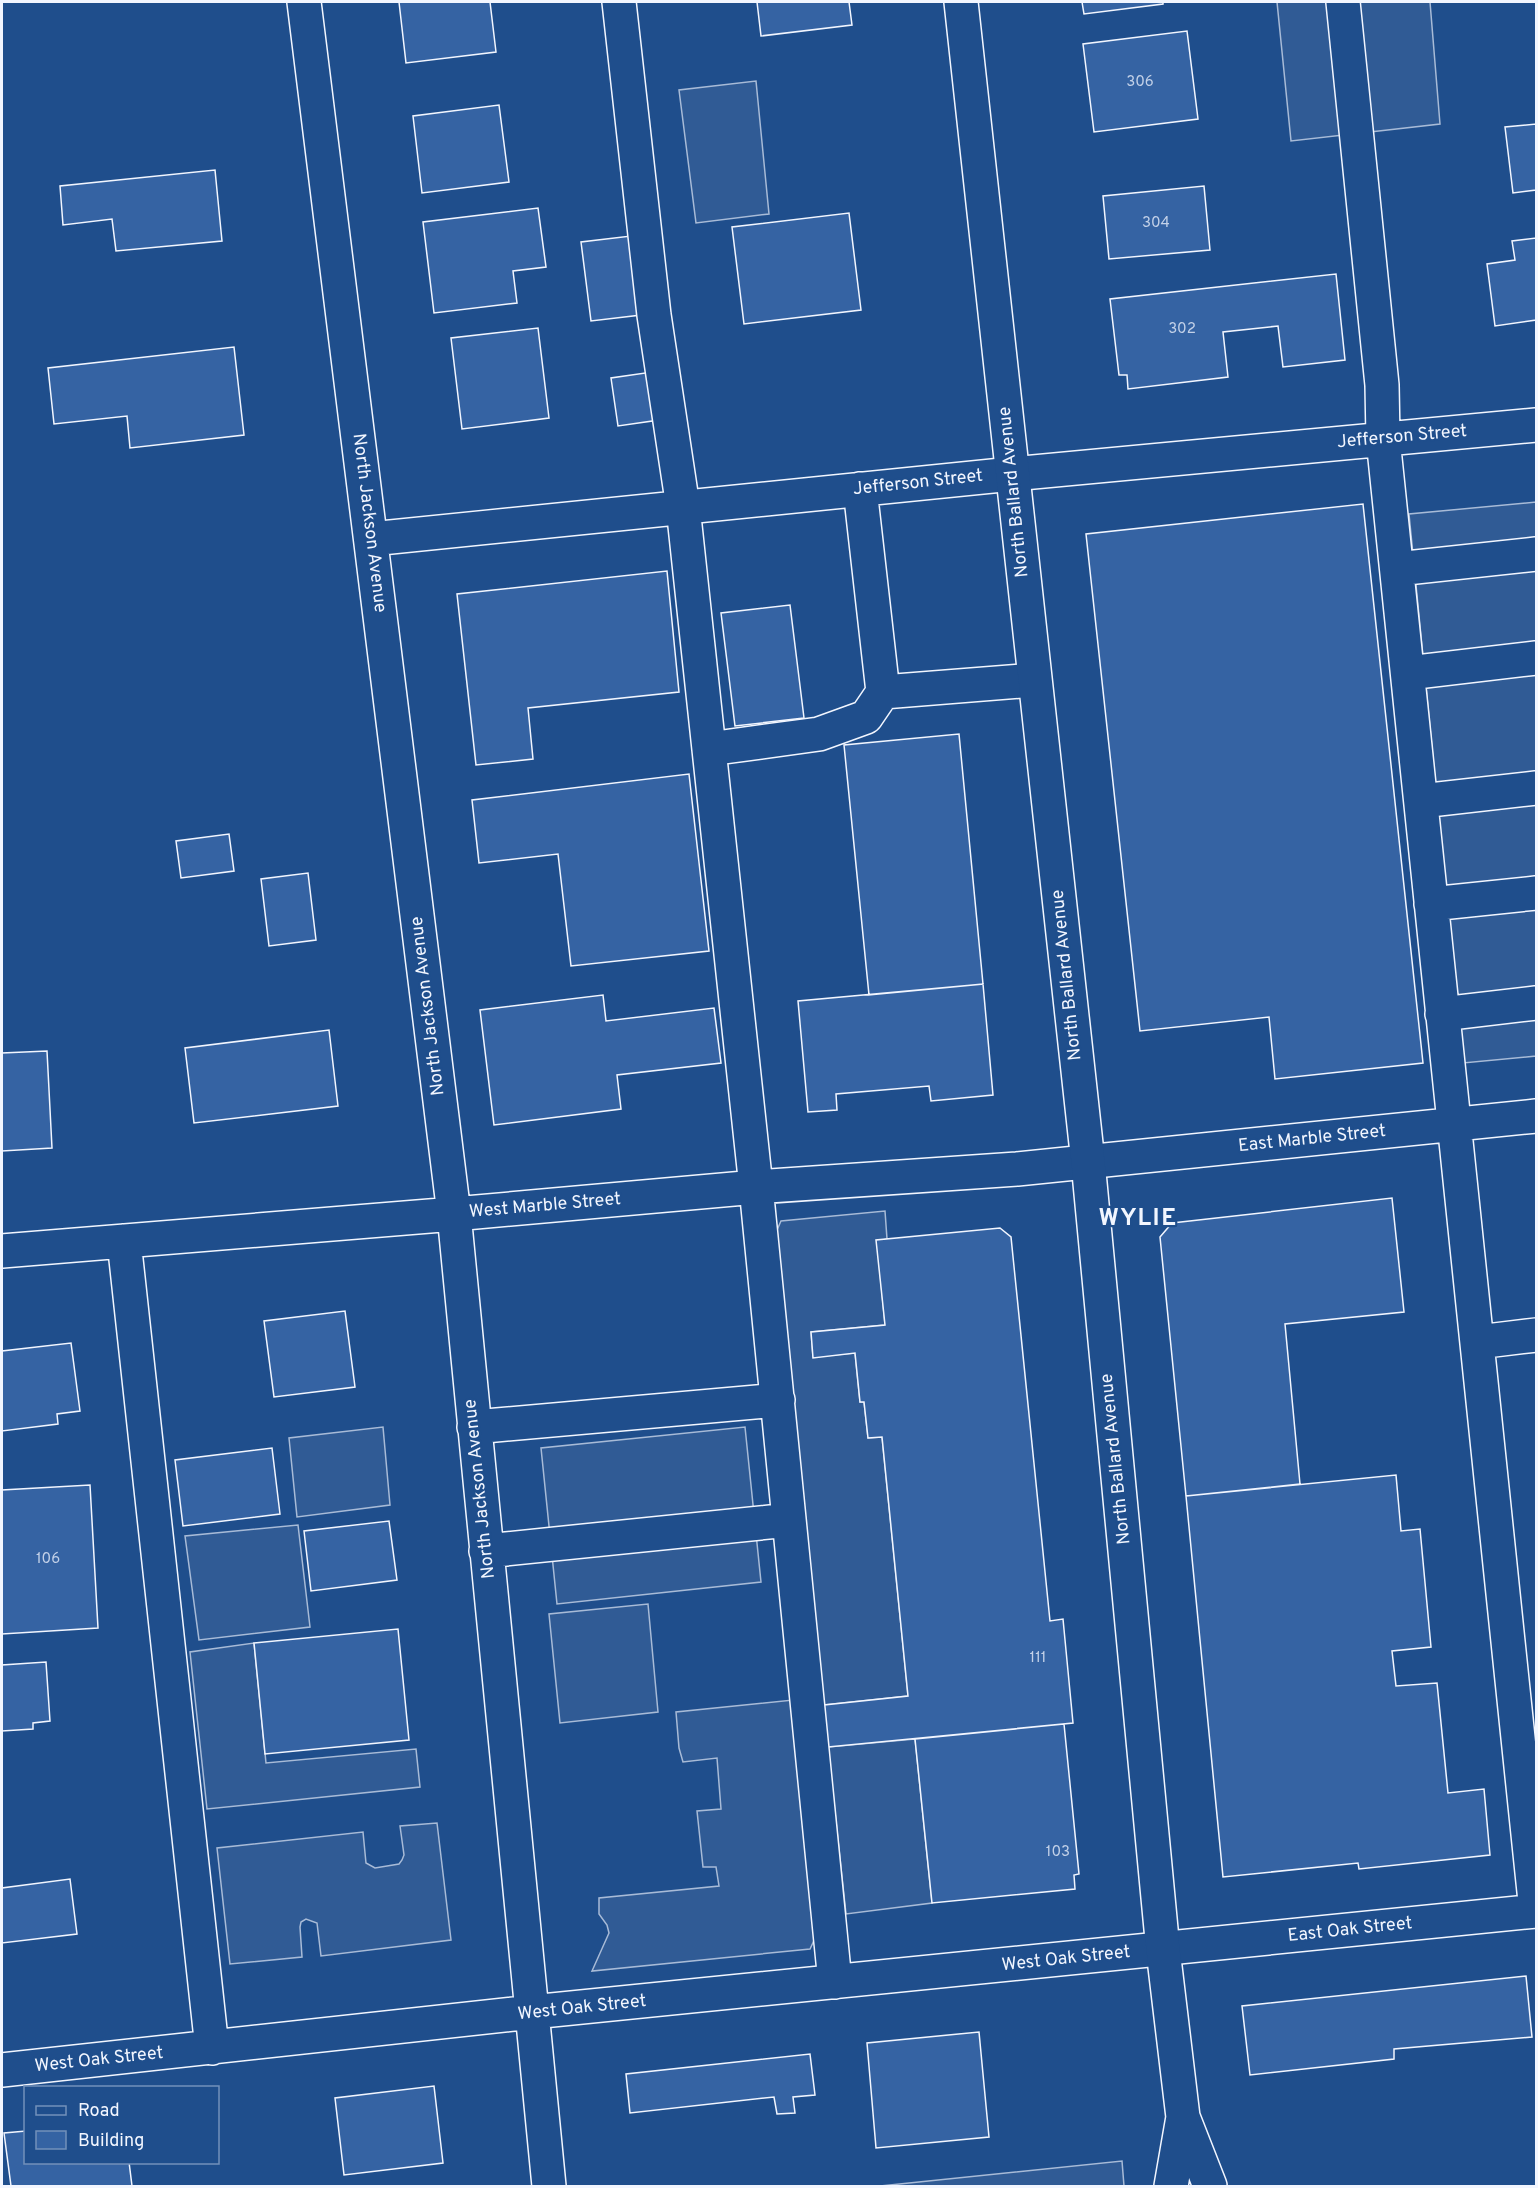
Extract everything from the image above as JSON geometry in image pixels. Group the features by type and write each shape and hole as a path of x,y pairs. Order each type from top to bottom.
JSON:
{"street":[{"name":"North Jackson Avenue","path":"304,2 454,1214 549,2187"},
{"path":"619,2 654,315 683,507 756,1187 835,1982"},
{"name":"North Ballard Avenue","path":"961,2 1088,1162 1163,1950 1183,2117"},
{"path":"1343,2 1382,385 1383,439 1453,1125 1478,1342 1524,1680 1536,1911"},
{"name":"Jefferson Street","path":"371,539 1012,474 1536,425"},
{"path":"709,749 819,734 866,717 884,692 860,489"},
{"path":"1397,568 1536,554"},
{"path":"1408,673 1536,658"},
{"path":"884,692 1034,680"},
{"path":"1421,801 1536,788"},
{"path":"1431,904 1536,893"},
{"path":"1442,1014 1536,1003"},
{"name":"East Marble Street","path":"1088,1162 1536,1116"},
{"name":"West Marble Street","path":"2,1251 756,1187 1088,1162"},
{"path":"124,1241 212,2048"},
{"path":"1478,1342 1536,1335"},
{"path":"474,1427 777,1400"},
{"path":"486,1551 789,1520"},
{"name":"East Oak Street","path":"1163,1950 1536,1911"},
{"name":"West Oak Street","path":"2,2070 531,2012 1163,1950"},
{"path":"1171,2187 1183,2117"},
{"path":"1183,2117 1210,2187"}],"shaded area":[{"path":"1277,2 1430,2 1440,124 1291,141"},
{"path":"756,81 769,214 696,223 679,90"},
{"path":"1536,502 1536,1056 1463,1063 1409,514"},
{"path":"885,1211 887,1239 877,1241 885,1325 811,1332 813,1357 855,1353 860,1402 864,1402 868,1438 882,1437 908,1696 824,1705 777,1230 781,1221"},
{"path":"383,1427 390,1505 297,1517 289,1438"},
{"path":"745,1427 761,1582 557,1604 541,1448"},
{"path":"298,1525 310,1627 199,1640 185,1536"},
{"path":"648,1604 658,1712 560,1723 549,1614"},
{"path":"254,1643 266,1763 416,1749 420,1787 207,1809 190,1652"},
{"path":"793,1700 817,1934 810,1949 592,1971 609,1933 607,1925 599,1914 599,1898 719,1886 716,1867 703,1867 697,1811 721,1809 717,1758 683,1762 679,1748 676,1712"},
{"path":"915,1739 932,1903 846,1914 828,1747"},
{"path":"437,1823 451,1940 321,1956 317,1923 306,1919 301,1922 300,1927 302,1957 230,1964 217,1848 363,1832 366,1863 375,1868 399,1864 402,1860 404,1855 400,1826"},
{"path":"1122,2161 1124,2186 880,2186"}],"building":[{"path":"399,2 490,2 496,52 406,63"},
{"path":"757,2 849,2 852,25 761,36"},
{"path":"1082,2 1163,2 1163,4 1084,14"},
{"path":"1187,31 1198,119 1094,132 1083,44"},
{"path":"499,105 509,182 422,193 413,116"},
{"path":"1536,124 1536,190 1513,193 1505,127"},
{"path":"215,170 222,241 116,251 112,219 63,225 60,186"},
{"path":"1204,186 1210,250 1109,259 1103,196"},
{"path":"538,208 546,267 513,271 517,303 434,313 423,222"},
{"path":"849,213 861,310 744,324 732,227"},
{"path":"631,236 641,315 591,321 581,242"},
{"path":"1536,238 1536,320 1495,326 1487,264 1515,260 1512,241"},
{"path":"1336,274 1345,360 1283,367 1278,326 1223,332 1228,377 1128,389 1127,375 1119,375 1110,299"},
{"path":"538,328 549,418 462,429 451,338"},
{"path":"234,347 244,435 130,448 127,416 54,424 48,368"},
{"path":"652,372 659,420 618,426 611,378"},
{"path":"1363,504 1423,1063 1275,1079 1269,1017 1140,1031 1086,534"},
{"path":"667,571 679,692 528,708 533,759 476,765 457,594"},
{"path":"790,605 804,718 735,726 721,613"},
{"path":"959,734 983,984 869,995 844,745"},
{"path":"689,774 709,951 571,966 558,854 479,863 472,800"},
{"path":"229,834 234,871 181,878 176,841"},
{"path":"308,873 316,940 269,946 261,879"},
{"path":"983,984 993,1095 931,1101 929,1086 836,1094 837,1110 808,1112 798,1001"},
{"path":"603,995 606,1021 714,1008 721,1063 617,1075 621,1109 494,1125 480,1010"},
{"path":"329,1030 338,1106 194,1123 185,1048"},
{"path":"47,1051 52,1148 2,1151 2,1053"},
{"path":"1392,1198 1404,1312 1285,1324 1300,1484 1186,1496 1160,1237 1172,1223"},
{"path":"1000,1228 1011,1237 1050,1621 1063,1619 1073,1723 828,1747 824,1705 908,1696 882,1437 868,1438 864,1402 860,1402 855,1353 813,1358 811,1332 885,1325 876,1240"},
{"path":"345,1311 355,1387 274,1397 264,1321"},
{"path":"71,1343 80,1411 57,1414 58,1424 2,1431 2,1351"},
{"path":"272,1448 280,1514 183,1526 175,1460"},
{"path":"1396,1475 1401,1531 1420,1529 1431,1647 1392,1651 1396,1686 1437,1683 1448,1793 1484,1789 1490,1855 1359,1869 1358,1863 1223,1877 1186,1496"},
{"path":"90,1485 98,1628 2,1634 2,1490"},
{"path":"389,1521 397,1580 311,1591 304,1531"},
{"path":"398,1629 409,1740 265,1754 254,1643"},
{"path":"46,1662 50,1721 33,1723 33,1729 2,1731 2,1665"},
{"path":"1064,1724 1079,1874 1074,1875 1075,1889 932,1903 915,1739"},
{"path":"70,1879 77,1934 2,1943 2,1888"},
{"path":"1526,1976 1532,2037 1394,2049 1394,2059 1250,2075 1242,2006"},
{"path":"979,2032 989,2137 876,2148 867,2043"},
{"path":"810,2054 815,2095 793,2097 795,2113 777,2114 774,2097 630,2113 626,2074"},
{"path":"434,2086 443,2163 344,2175 335,2098"},
{"path":"24,2131 24,2164 129,2164 132,2186 11,2186 4,2133"}],"district":[{"name":"WYLIE","path":"1138,1219"}]}
